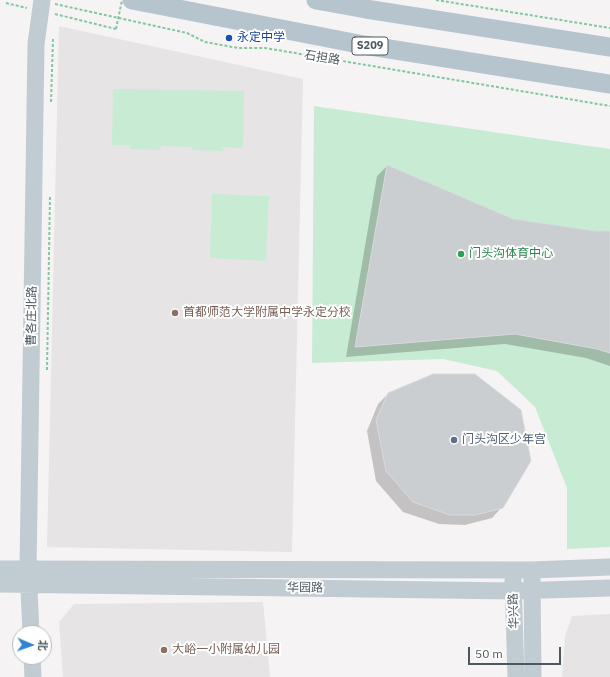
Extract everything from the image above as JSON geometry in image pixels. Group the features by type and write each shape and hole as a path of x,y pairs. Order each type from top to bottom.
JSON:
{"main road":[{"name":"石担路","path":"132,0 364,45 610,84"},
{"path":"316,0 374,11 610,47"}],"street":[{"name":"曹各庄北路","path":"31,625 28,576 36,44 42,0"},
{"name":"华园路","path":"0,584 28,576 532,570 610,567"},
{"name":"华园路","path":"0,568 28,576 513,591 610,588"},
{"name":"华兴路","path":"513,570 516,677"},
{"name":"华兴路","path":"532,570 533,677"},
{"path":"32,665 33,677"}],"path":[{"name":"石担路","path":"42,0 187,33 205,42 238,48 265,48 610,106"},
{"path":"75,19 116,29 122,0"},
{"path":"436,0 610,28"}],"shaded area":[{"name":"首都师范大学附属中学永定分校","path":"59,26 303,79 292,552 47,547"},
{"name":"大峪一小附属幼儿园","path":"263,602 270,677 63,677 59,622 74,604"},
{"path":"610,614 610,677 562,677 565,636 572,616"}],"green space":[{"path":"113,89 244,91 243,148 223,147 223,151 193,150 192,147 161,146 160,150 130,149 130,145 112,145"},
{"name":"门头沟体育中心","path":"314,106 610,149 610,547 567,549 567,488 535,407 497,371 443,359 312,363"},
{"path":"212,194 269,196 266,261 210,258"}],"building":[{"path":"387,165 513,219 595,231 610,231 610,353 597,349 515,334 355,347"},
{"name":"门头沟区少年宫","path":"433,374 475,374 521,410 531,461 503,508 475,515 450,515 413,502 386,471 376,420 388,393"}],"place":[{"name":"永定中学","path":"229,38"},
{"name":"门头沟体育中心","path":"461,254"},
{"name":"首都师范大学附属中学永定分校","path":"175,313"},
{"name":"门头沟区少年宫","path":"454,440"},
{"name":"大峪一小附属幼儿园","path":"164,650"}]}
